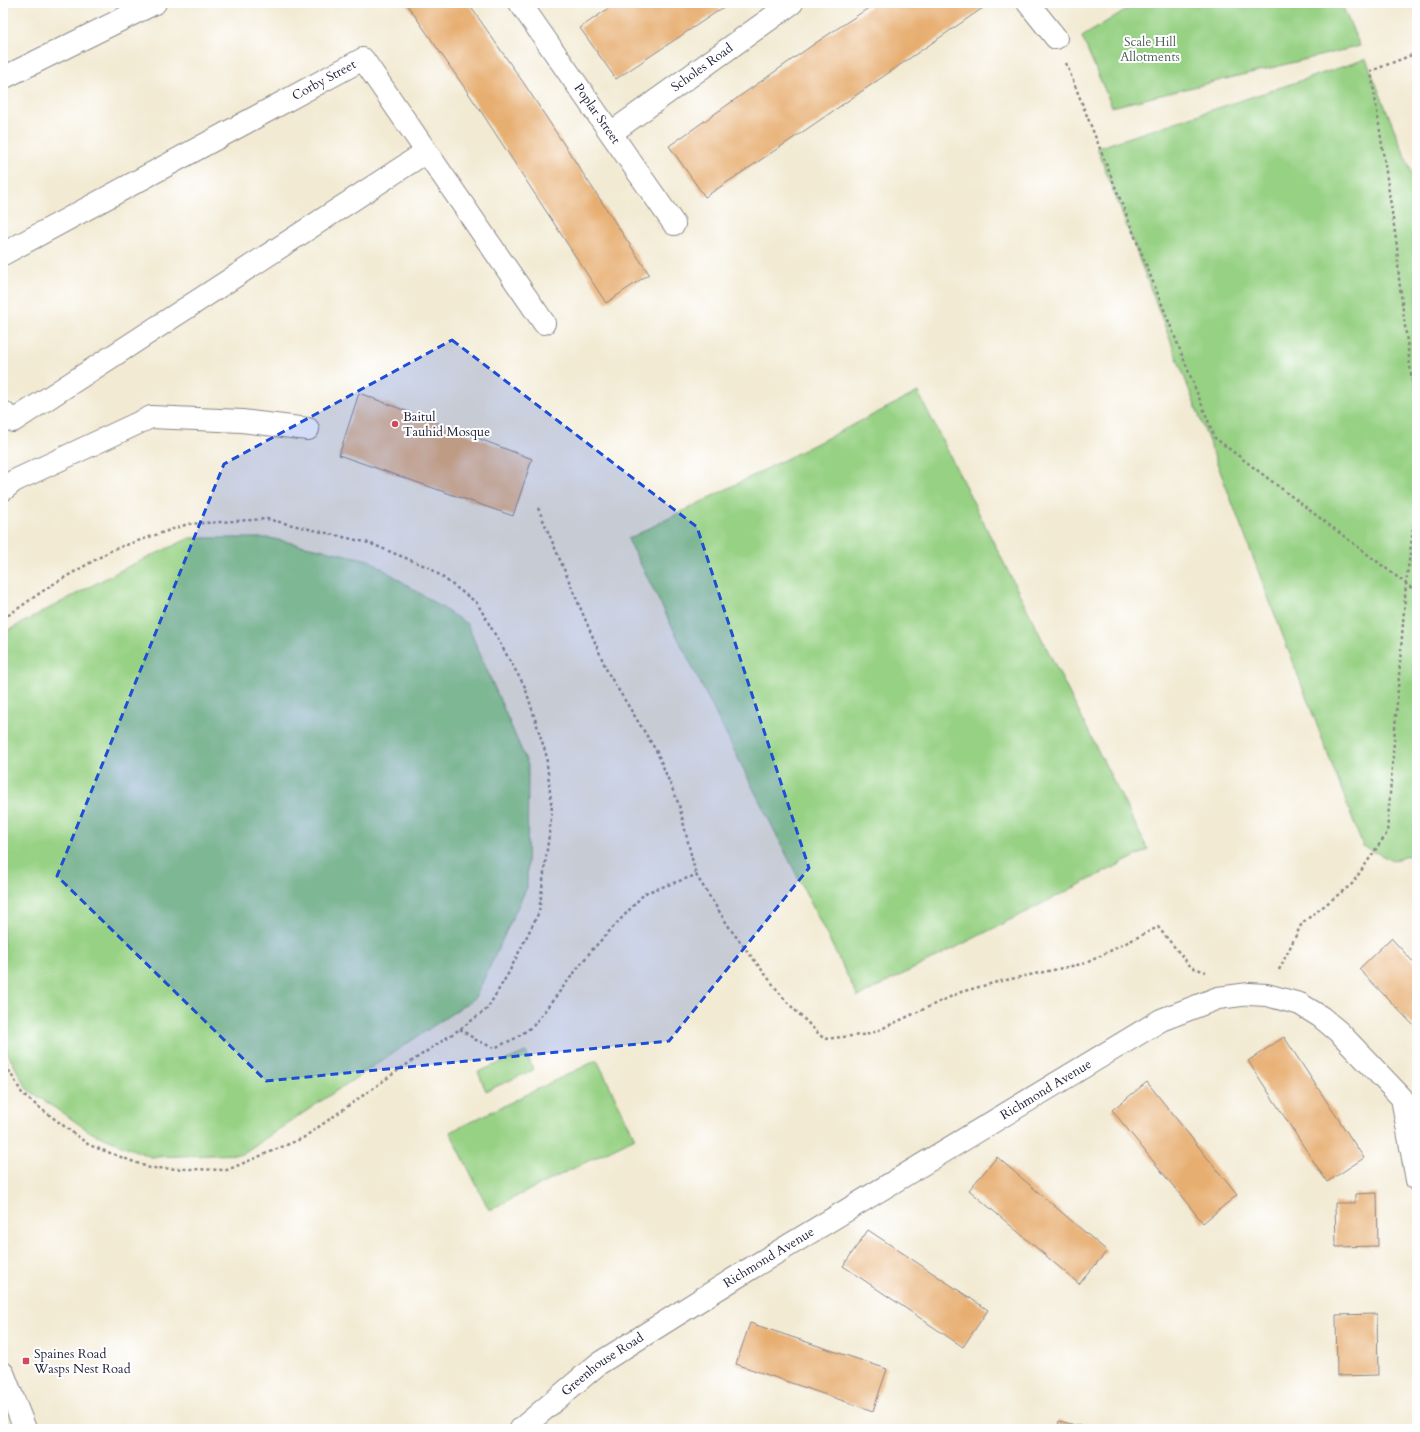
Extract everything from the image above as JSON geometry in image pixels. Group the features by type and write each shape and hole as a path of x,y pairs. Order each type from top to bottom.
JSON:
{"street":[{"path":"3,78 155,3"},
{"name":"Scholes Road","path":"611,133 792,3"},
{"path":"1028,3 1056,38"},
{"name":"Poplar Street","path":"522,4 674,224"},
{"name":"Corby Street","path":"3,254 363,59 544,323"},
{"path":"3,412 13,421 426,152"},
{"path":"3,490 14,481 151,416 242,421 308,429"},
{"name":"Richmond Avenue","path":"688,1307 1161,1020 1218,998 1249,994 1267,995 1300,1004 1321,1017 1409,1095 1417,1180"},
{"name":"Greenhouse Road","path":"521,1429 598,1364 688,1307"},
{"path":"3,1373 25,1429"}],"path":[{"path":"1056,38 1215,438 1417,592"},
{"path":"1417,53 1371,71 1397,246 1399,279 1417,420"},
{"path":"1267,995 1302,923 1352,884 1387,833 1406,584 1417,498"},
{"path":"538,508 608,674 657,752 679,805 696,875 731,930 785,1000 824,1039 870,1034 962,992 997,982 1086,963 1158,927 1191,967 1212,974"},
{"path":"3,619 50,586 114,549 188,524 267,519 369,543 430,568 478,603 525,687 546,754 552,811 539,912 508,974 487,1009 303,1138 227,1170 150,1168 89,1145 23,1095 3,1060"},
{"path":"460,1029 476,1040 494,1048 516,1038 534,1026 591,951 645,893 696,875"}],"highlighted area":[{"path":"452,340 697,527 809,868 669,1041 266,1081 57,876 224,464"}],"green space":[{"name":"Scale Hill Allotments","path":"1136,3 1341,3 1360,46 1112,107 1082,37"},
{"path":"1366,59 1417,186 1417,852 1393,861 1363,846 1097,148"},
{"path":"918,392 1148,850 858,997 628,539"},
{"path":"190,538 269,538 369,560 467,624 528,765 527,887 475,998 242,1154 151,1157 92,1133 27,1089 3,1045 3,633 127,567"},
{"path":"526,1052 533,1070 486,1091 478,1072"},
{"path":"597,1060 635,1138 489,1210 450,1132"}],"building":[{"path":"406,3 468,3 525,85 649,274 606,303 482,113"},
{"path":"616,3 730,3 616,79 580,28"},
{"path":"876,3 990,3 705,197 669,146 817,42"},
{"name":"Baitul Tauhid Mosque","path":"359,393 532,459 513,516 339,455"},
{"path":"1391,938 1417,966 1417,1029 1359,969"},
{"path":"1284,1037 1364,1158 1327,1182 1248,1061"},
{"path":"1147,1082 1237,1195 1203,1223 1112,1110"},
{"path":"997,1157 1107,1251 1079,1284 969,1190"},
{"path":"1377,1193 1378,1246 1336,1247 1335,1203 1355,1203 1355,1194"},
{"path":"868,1230 988,1310 963,1347 843,1266"},
{"path":"1377,1314 1378,1375 1337,1376 1336,1315"},
{"path":"750,1323 887,1369 873,1411 736,1364"},
{"path":"1059,1421 1088,1428 1088,1429 1057,1429"}],"place":[{"name":"Baitul Tauhid Mosque","path":"395,424"},
{"name":"Spaines Road Wasps Nest Road","path":"26,1361"}]}
